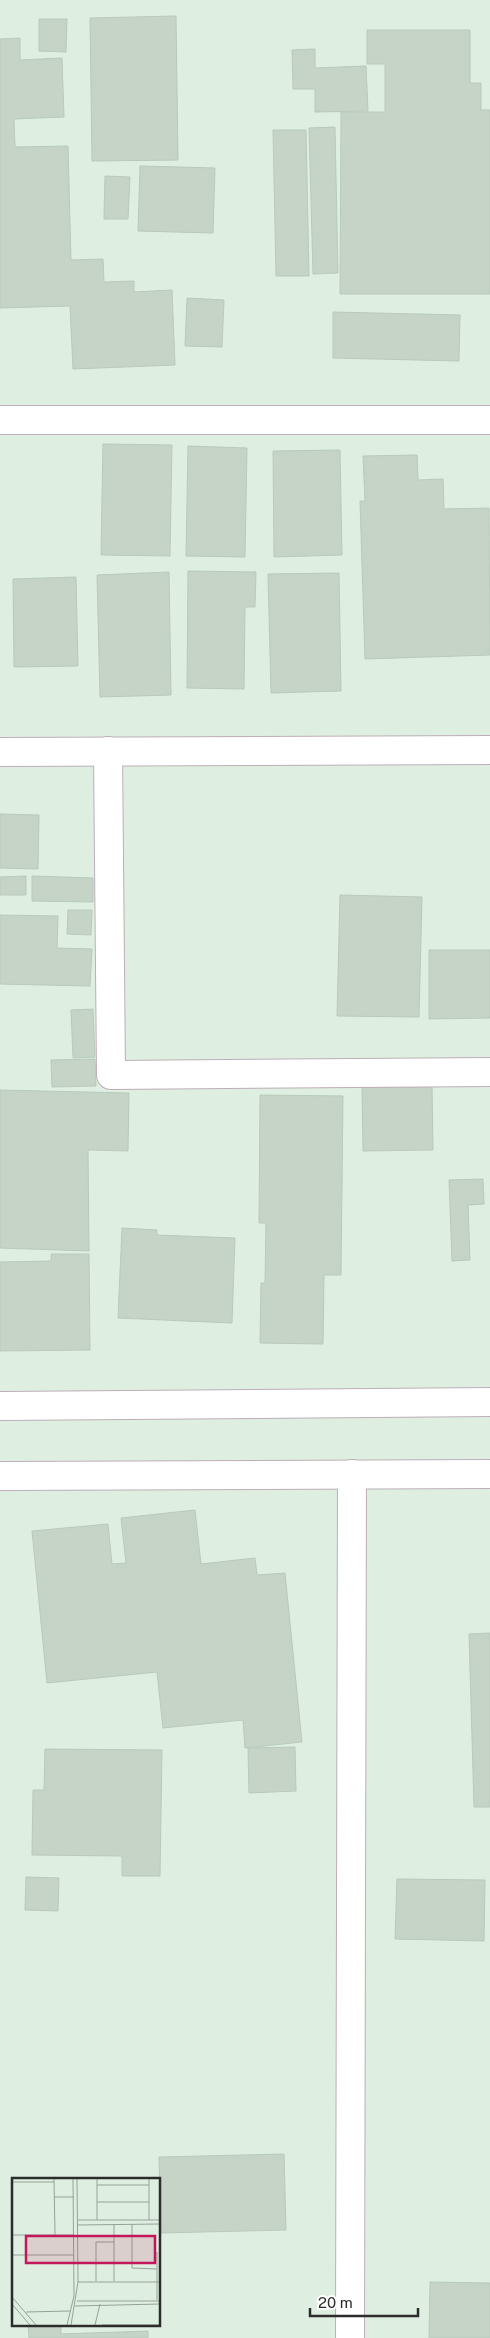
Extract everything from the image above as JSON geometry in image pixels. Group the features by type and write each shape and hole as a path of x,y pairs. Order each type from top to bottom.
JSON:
{"street":[{"path":"0,420 490,420"},
{"path":"0,752 490,750"},
{"path":"108,751 110,1074 490,1072"},
{"path":"0,1406 490,1402"},
{"path":"350,2338 352,1474"},
{"path":"0,1476 490,1474"}],"building":[{"path":"176,16 178,160 92,161 90,18"},
{"path":"39,19 67,19 66,52 39,51"},
{"path":"367,30 470,30 470,83 481,83 481,110 490,110 490,294 340,294 341,112 385,112 385,64 367,64"},
{"path":"20,38 20,60 62,58 64,117 14,119 15,147 68,146 71,260 103,259 104,282 134,281 134,292 172,290 175,365 73,369 70,306 0,308 0,39"},
{"path":"315,49 315,68 366,66 368,111 315,112 315,89 293,89 292,50"},
{"path":"335,127 338,273 313,274 309,128"},
{"path":"273,130 306,130 309,276 276,276"},
{"path":"140,166 215,168 213,233 138,231"},
{"path":"105,176 130,177 128,219 104,219"},
{"path":"187,298 224,300 222,347 185,346"},
{"path":"333,312 460,315 459,361 333,358"},
{"path":"103,444 172,445 170,556 101,555"},
{"path":"188,446 247,448 245,557 186,556"},
{"path":"340,450 342,555 274,557 273,451"},
{"path":"417,455 418,480 443,479 444,509 489,508 490,655 365,659 360,501 365,501 363,456"},
{"path":"188,571 256,572 255,607 245,607 244,689 187,688"},
{"path":"169,572 171,695 100,697 97,575"},
{"path":"339,573 341,691 271,693 268,574"},
{"path":"76,577 78,666 14,667 13,579"},
{"path":"0,814 39,815 38,869 0,868"},
{"path":"26,876 26,895 0,895 0,877"},
{"path":"32,876 93,878 93,902 32,901"},
{"path":"340,895 422,897 419,1017 337,1016"},
{"path":"68,910 92,910 91,935 67,934"},
{"path":"0,915 58,916 57,948 92,949 90,986 0,984"},
{"path":"429,950 490,950 490,1018 429,1019"},
{"path":"93,1009 95,1057 73,1058 71,1010"},
{"path":"95,1059 96,1086 52,1087 51,1060"},
{"path":"432,1086 433,1150 363,1151 362,1087"},
{"path":"0,1090 129,1093 128,1151 88,1150 89,1251 0,1248"},
{"path":"260,1095 343,1096 341,1275 324,1275 323,1344 260,1343 261,1283 265,1283 266,1223 259,1223"},
{"path":"483,1179 484,1204 468,1205 470,1260 452,1261 449,1180"},
{"path":"122,1228 157,1230 157,1235 235,1238 232,1323 118,1318"},
{"path":"51,1254 89,1254 90,1350 0,1351 0,1262 51,1261"},
{"path":"195,1510 201,1564 255,1558 257,1575 285,1573 302,1742 245,1748 243,1720 163,1728 157,1672 47,1683 32,1531 108,1524 112,1564 126,1563 121,1518"},
{"path":"490,1633 490,1807 474,1807 469,1634"},
{"path":"295,1747 296,1791 249,1793 248,1748"},
{"path":"45,1749 162,1750 160,1876 122,1876 122,1856 32,1855 33,1790 44,1790"},
{"path":"26,1877 59,1878 58,1911 25,1910"},
{"path":"397,1879 485,1880 484,1941 395,1939"},
{"path":"284,2154 286,2230 161,2233 159,2157"},
{"path":"430,2282 490,2283 490,2338 429,2338"},
{"path":"28,2326 61,2326 61,2334 148,2331 148,2338 29,2338"}]}
